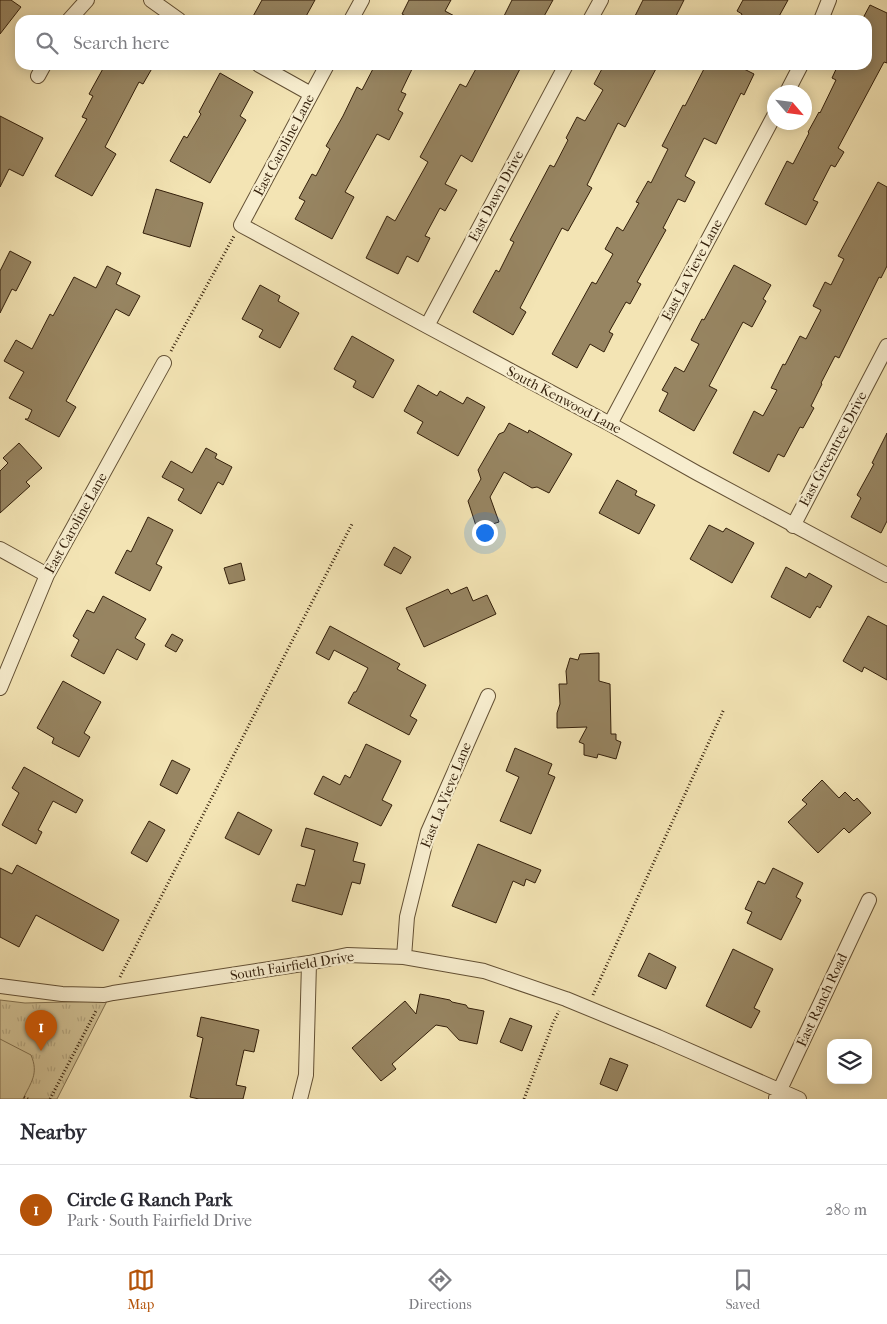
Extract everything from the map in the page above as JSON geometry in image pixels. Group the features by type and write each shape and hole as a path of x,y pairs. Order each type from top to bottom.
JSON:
{"street":[{"path":"74,15 87,0"},
{"path":"151,0 172,15"},
{"path":"354,15 362,0"},
{"path":"593,15 601,0"},
{"path":"823,15 829,0"},
{"path":"268,70 311,94"},
{"name":"East Caroline Lane","path":"241,225 324,70"},
{"name":"East Dawn Drive","path":"427,326 563,70"},
{"path":"791,85 798,70"},
{"name":"East La Vieve Lane","path":"610,424 767,129"},
{"name":"South Kenwood Lane","path":"241,225 887,576"},
{"name":"East Greentree Drive","path":"794,526 887,346"},
{"name":"East Caroline Lane","path":"0,688 47,575 164,363"},
{"path":"0,549 47,575"},
{"name":"East La Vieve Lane","path":"404,957 407,917 428,832 488,696"},
{"name":"East Ranch Road","path":"777,1095 868,900"},
{"name":"South Fairfield Drive","path":"0,986 62,994 108,994 309,963 347,955 404,957 484,971 566,999 658,1037 777,1095 799,1099"},
{"path":"300,1099 306,1075 309,963"}],"path":[{"path":"164,363 241,225"},
{"path":"50,1099 108,994 352,524"},
{"path":"587,1008 724,709"},
{"path":"524,1099 553,1023 566,999"},
{"path":"24,1097 28,1099"}],"green space":[{"path":"0,1000 25,1003 107,1001 57,1099 0,1099"},
{"path":"0,1039 31,1055 34,1073 23,1099 0,1099"}],"building":[{"path":"0,0 11,0 21,7 0,34"},
{"path":"262,0 315,0 307,15 254,15"},
{"path":"409,0 451,0 445,11 453,15 402,14"},
{"path":"512,0 553,0 545,15 504,15"},
{"path":"643,0 684,0 676,15 636,15"},
{"path":"743,0 788,0 780,15 742,15 737,11"},
{"path":"870,5 887,13 887,63 884,62 838,148 844,152 835,167 831,165 813,200 818,202 806,225 765,204 787,161 793,164 809,130 812,130 812,125 820,113 836,80 832,78 836,70 872,70 872,15 865,15"},
{"path":"102,70 151,70 143,84 139,82 105,147 116,154 92,196 55,176 87,119 82,117 93,96 89,94"},
{"path":"372,70 412,70 401,92 406,94 398,110 403,113 389,140 377,134 345,192 354,197 332,239 295,219 305,201 299,198 312,174 316,176 330,149 326,146 357,87 362,90"},
{"path":"475,70 519,70 472,162 461,155 445,184 457,190 445,211 440,208 425,236 430,238 418,262 407,256 398,274 366,258 387,216 395,221 428,162 420,157 460,84 466,87"},
{"path":"601,70 655,70 625,127 618,123 587,185 592,188 568,231 562,228 520,308 526,312 513,335 473,312 496,270 499,272 514,242 510,240 550,165 554,167 577,117 585,121 603,90 594,84"},
{"path":"703,70 746,70 754,74 744,95 741,93 716,144 704,138 685,176 695,182 685,202 678,199 663,228 666,230 637,282 641,284 630,304 626,302 609,332 613,334 604,352 590,344 577,368 552,354 592,282 596,284 613,254 605,249 617,227 623,231 639,203 636,202 648,181 651,183 668,149 662,146 683,105 685,106"},
{"path":"220,73 253,92 240,116 246,120 210,183 170,161 184,136 187,138 201,114 199,112"},
{"path":"0,116 43,138 23,176 9,169 0,187"},
{"path":"878,182 887,187 887,266 881,278 879,277 839,358 835,356 821,383 811,406 814,408 803,428 800,427 784,457 778,454 769,472 733,453 754,411 763,416 777,390 771,388 800,336 806,339 821,310 813,306 825,282 831,285 844,259 838,256"},
{"path":"156,189 203,203 190,247 143,233"},
{"path":"10,251 31,262 16,291 12,289 0,313 0,271"},
{"path":"734,265 771,285 763,299 766,301 752,327 743,322 709,386 717,390 694,431 659,411 668,393 662,390 675,367 684,372 699,344 691,340"},
{"path":"107,266 121,273 116,284 140,296 129,316 116,309 66,401 76,407 59,437 25,419 28,419 32,410 9,398 24,372 4,361 16,340 32,349 50,314 53,316 74,277 96,288"},
{"path":"260,285 280,296 278,301 299,313 280,348 259,337 263,330 242,319"},
{"path":"352,336 394,360 373,398 353,387 356,381 334,369"},
{"path":"418,385 437,396 440,391 463,404 467,397 485,407 458,456 417,433 423,422 404,411"},
{"path":"509,423 528,433 529,430 572,454 549,493 537,487 532,488 504,472 490,497 499,522 477,529 468,501 481,479 478,470 499,434 504,432"},
{"path":"887,433 887,521 881,533 851,517 861,498 857,495 874,464 872,463"},
{"path":"19,443 42,468 26,482 30,486 0,513 0,471 8,463 3,458"},
{"path":"206,448 217,454 215,458 232,467 223,485 218,482 201,514 178,500 184,489 162,477 171,461 192,473"},
{"path":"617,480 637,491 635,495 655,505 639,534 599,513"},
{"path":"148,517 173,530 156,564 162,567 150,591 115,573 127,550 131,552"},
{"path":"709,525 723,532 726,528 754,543 732,583 690,559"},
{"path":"394,547 411,557 401,574 384,565"},
{"path":"241,563 245,580 229,584 224,568"},
{"path":"786,567 806,578 809,573 832,586 820,608 817,606 810,618 771,597"},
{"path":"467,587 473,601 487,595 496,614 424,647 406,608 448,589 451,594"},
{"path":"103,596 146,619 135,638 145,644 137,660 117,649 104,674 71,656 79,640 73,636 87,610 94,613"},
{"path":"868,616 887,626 887,680 864,667 862,672 843,661"},
{"path":"330,626 400,664 397,669 426,685 410,716 417,720 409,735 348,703 368,668 334,650 329,660 316,653"},
{"path":"172,634 183,640 176,652 165,646"},
{"path":"599,653 599,681 610,684 611,734 616,734 616,740 621,742 616,759 598,754 597,758 584,755 584,744 579,742 587,727 557,728 557,713 560,704 559,684 567,684 566,671 570,658 578,660 580,654"},
{"path":"63,681 101,702 84,733 90,737 79,757 52,743 54,738 37,728"},
{"path":"366,744 401,761 382,800 392,805 381,826 314,794 323,776 340,785 345,775 350,778"},
{"path":"515,748 552,764 548,774 555,777 531,834 500,821 519,777 506,771"},
{"path":"172,760 190,769 177,794 160,785"},
{"path":"24,767 83,800 76,813 53,801 38,830 42,832 36,844 2,825 19,793 12,788"},
{"path":"822,780 839,798 845,792 854,801 857,798 871,813 849,833 844,828 818,853 788,822 807,804 802,800"},
{"path":"238,812 272,830 259,855 225,838"},
{"path":"149,821 165,830 147,862 131,853"},
{"path":"306,828 358,843 353,861 365,864 360,884 352,882 342,915 292,901 297,884 305,886 315,850 301,846"},
{"path":"478,844 541,870 535,883 526,879 524,886 513,881 496,923 452,906"},
{"path":"17,865 119,920 103,951 36,915 19,947 0,937 0,868 12,874"},
{"path":"773,868 803,883 796,897 801,900 781,940 747,923 752,912 745,909 758,881 765,884"},
{"path":"733,949 773,969 754,1008 760,1011 751,1028 706,1006"},
{"path":"649,953 676,967 666,989 638,976"},
{"path":"420,994 450,1000 466,1005 468,1008 484,1011 477,1044 459,1040 447,1027 436,1025 392,1064 396,1069 381,1081 352,1048 405,1001 416,1014"},
{"path":"201,1017 259,1030 254,1052 244,1050 236,1085 246,1087 243,1099 199,1099 190,1097 203,1038 197,1036"},
{"path":"510,1018 532,1026 522,1051 500,1042"},
{"path":"610,1058 628,1065 617,1091 600,1084"}],"place":[{"name":"Circle G Ranch Park","path":"41,1051"}]}
